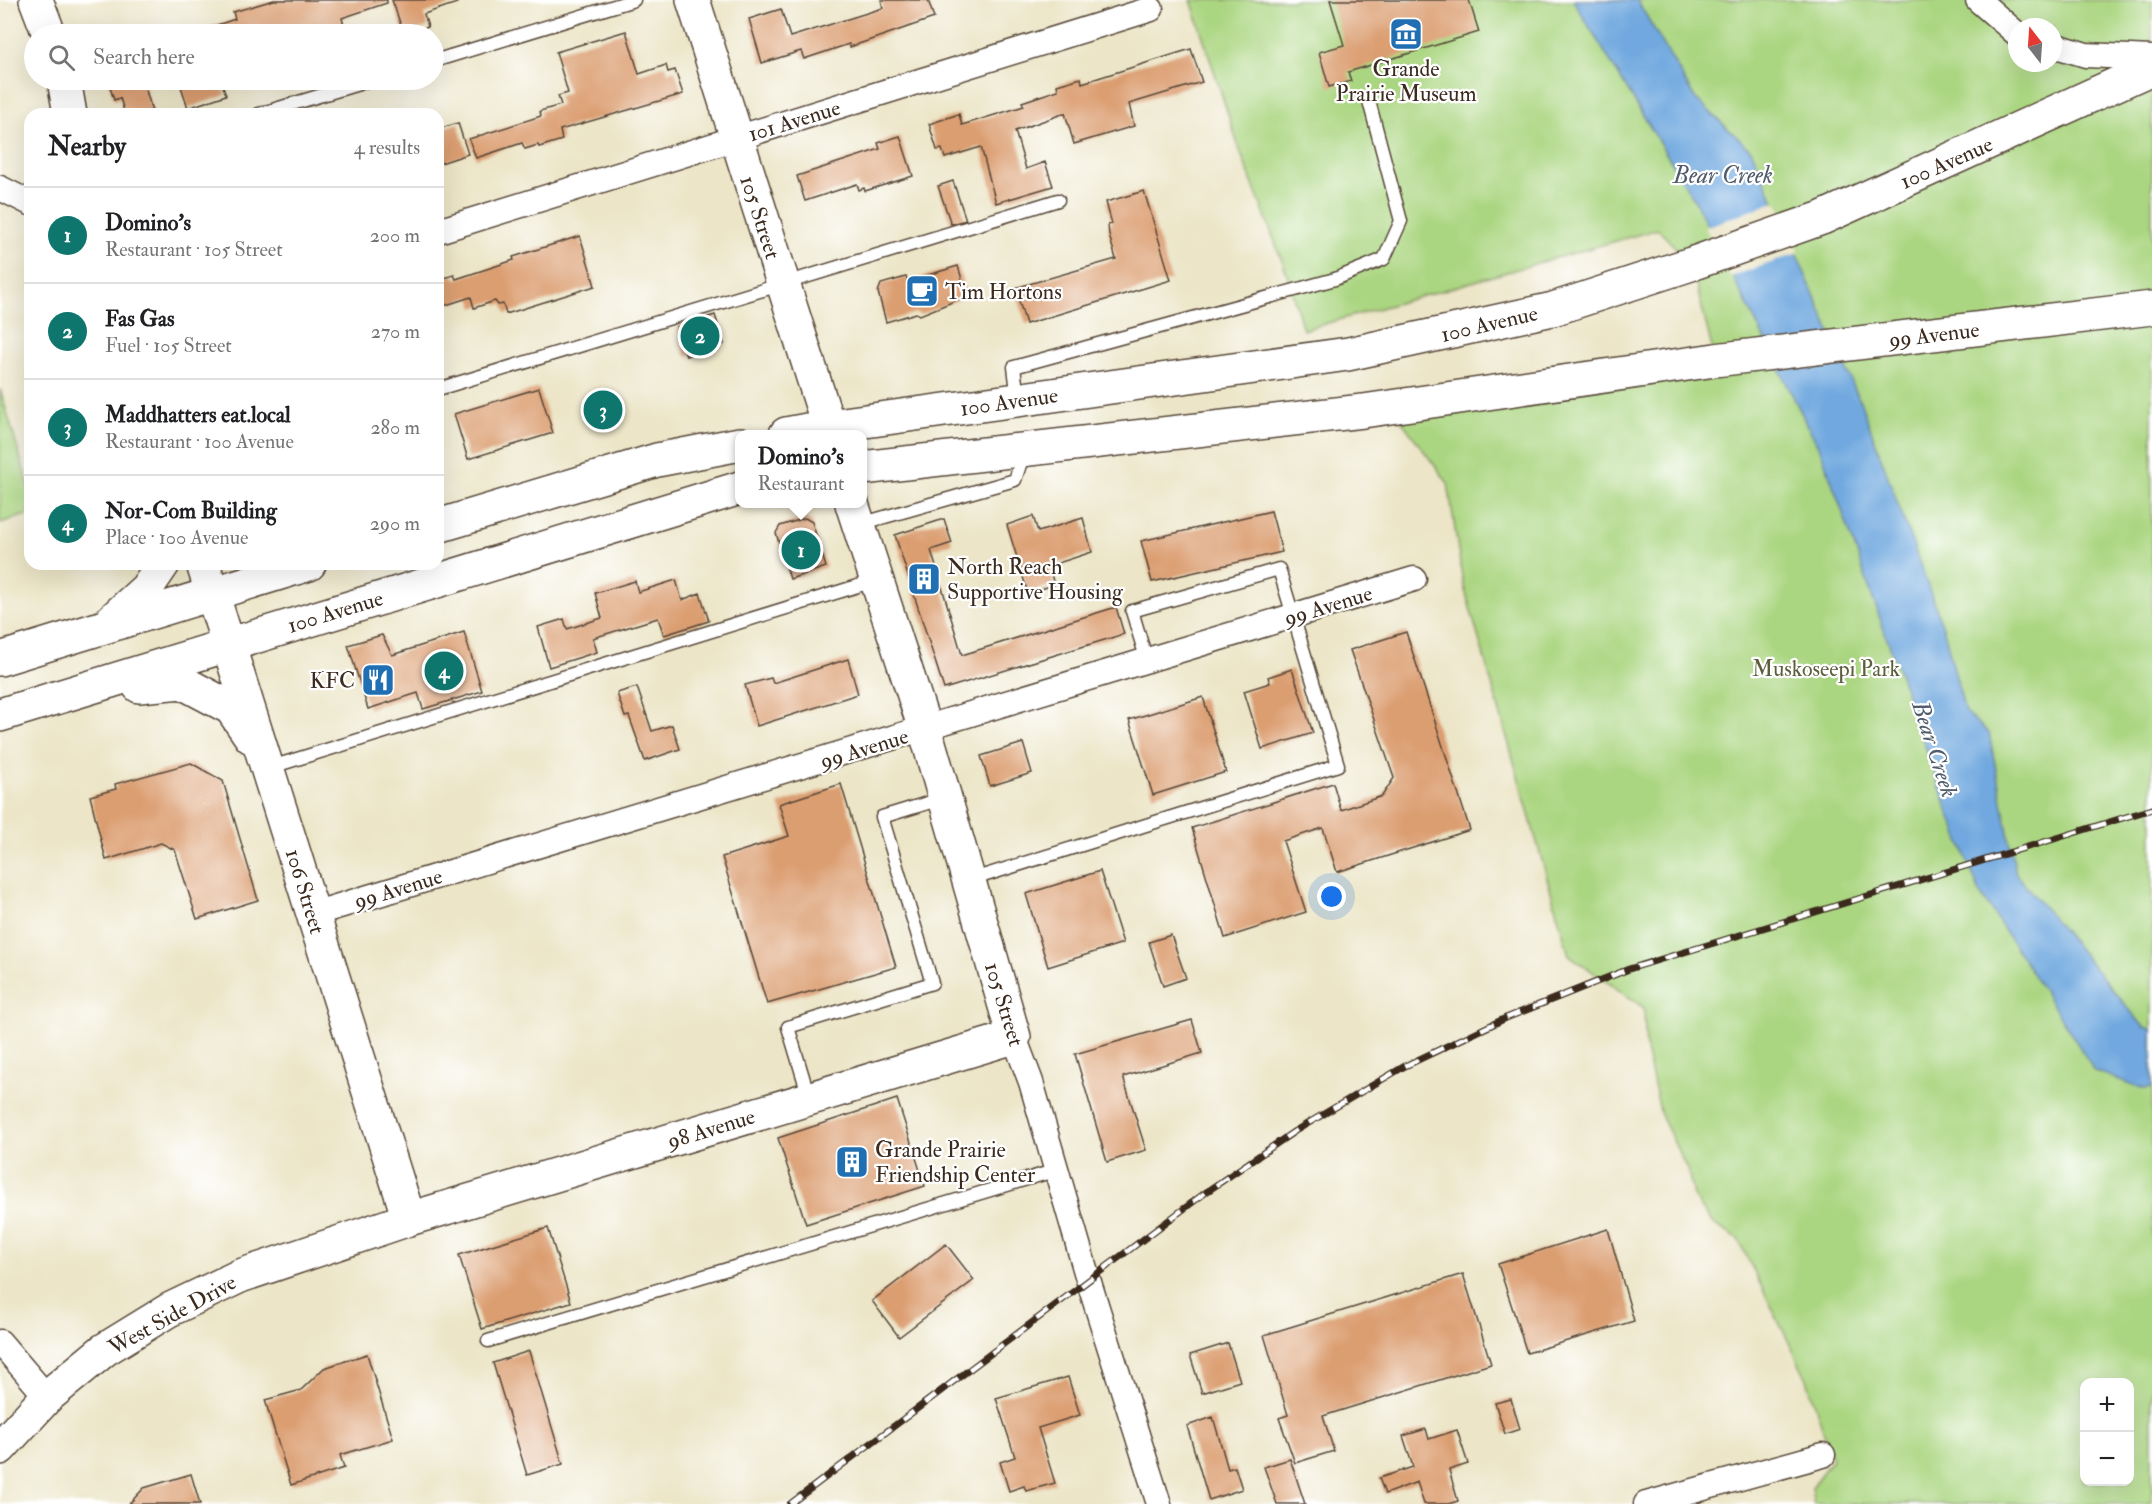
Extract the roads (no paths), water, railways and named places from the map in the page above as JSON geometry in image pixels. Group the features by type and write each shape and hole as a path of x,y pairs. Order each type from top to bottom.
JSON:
{"main road":[{"path":"37,0 45,24"},
{"name":"105 Street","path":"693,0 830,430"},
{"name":"100 Avenue","path":"830,430 1018,400 1348,354 1553,309 1822,218 2152,68"},
{"name":"99 Avenue","path":"1025,449 1364,411 1715,360 2152,308"},
{"path":"444,524 657,460 735,445"},
{"path":"867,467 1025,449"},
{"name":"100 Avenue","path":"0,715 228,643 735,490"},
{"name":"105 Street","path":"855,514 925,729 1014,1037"},
{"path":"107,626 146,589 159,570"},
{"path":"0,659 107,626 208,578 266,570"},
{"name":"106 Street","path":"208,578 409,1219"},
{"path":"65,695 183,682 231,708 265,761"},
{"name":"98 Avenue","path":"409,1219 1014,1037"},
{"name":"West Side Drive","path":"0,1448 47,1397 104,1350 169,1310 240,1276 409,1219"}],"street":[{"path":"1978,0 2008,26"},
{"name":"101 Avenue","path":"444,229 1151,9"},
{"path":"2062,48 2086,55 2152,58"},
{"path":"0,188 24,200"},
{"name":"99 Avenue","path":"313,914 1414,579"},
{"name":"105 Street","path":"1014,1037 1031,1082 1159,1504"},
{"path":"0,1342 47,1397"},
{"path":"1646,1504 1823,1455"}],"lane":[{"path":"444,58 634,0"},
{"path":"279,108 339,90"},
{"path":"1018,400 1014,367 1335,279 1384,260 1401,221 1370,105"},
{"path":"444,387 1058,200"},
{"path":"855,514 1015,480 1025,449"},
{"path":"969,881 1338,765 1279,569 1132,611 1147,661"},
{"path":"265,761 877,580"},
{"path":"810,1098 788,1027 932,983 882,817 945,798"},
{"path":"488,1341 1057,1170"}],"water":[{"name":"Bear Creek","path":"1573,0 1637,0 1695,98 1752,151 1863,408 1944,630 1965,712 1989,733 2016,874 2144,1027 2152,1029 2152,1088 2144,1089 2095,1071 1979,891 1938,783 1822,454 1695,201"}],"railway":[{"path":"790,1504 1209,1190 1295,1131 1405,1066 1506,1018 1629,969 2152,809"}],"place":[{"name":"Grande Prairie Museum","path":"1406,34"},
{"name":"Tim Hortons","path":"922,291"},
{"name":"Fas Gas","path":"700,336"},
{"name":"Maddhatters eat.local","path":"603,410"},
{"name":"Domino's","path":"801,550"},
{"name":"North Reach Supportive Housing","path":"924,579"},
{"name":"Nor-Com Building","path":"444,671"},
{"name":"KFC","path":"378,680"},
{"name":"Grande Prairie Friendship Center","path":"852,1162"}],"park label":[{"name":"Muskoseepi Park","path":"1826,668"}]}
